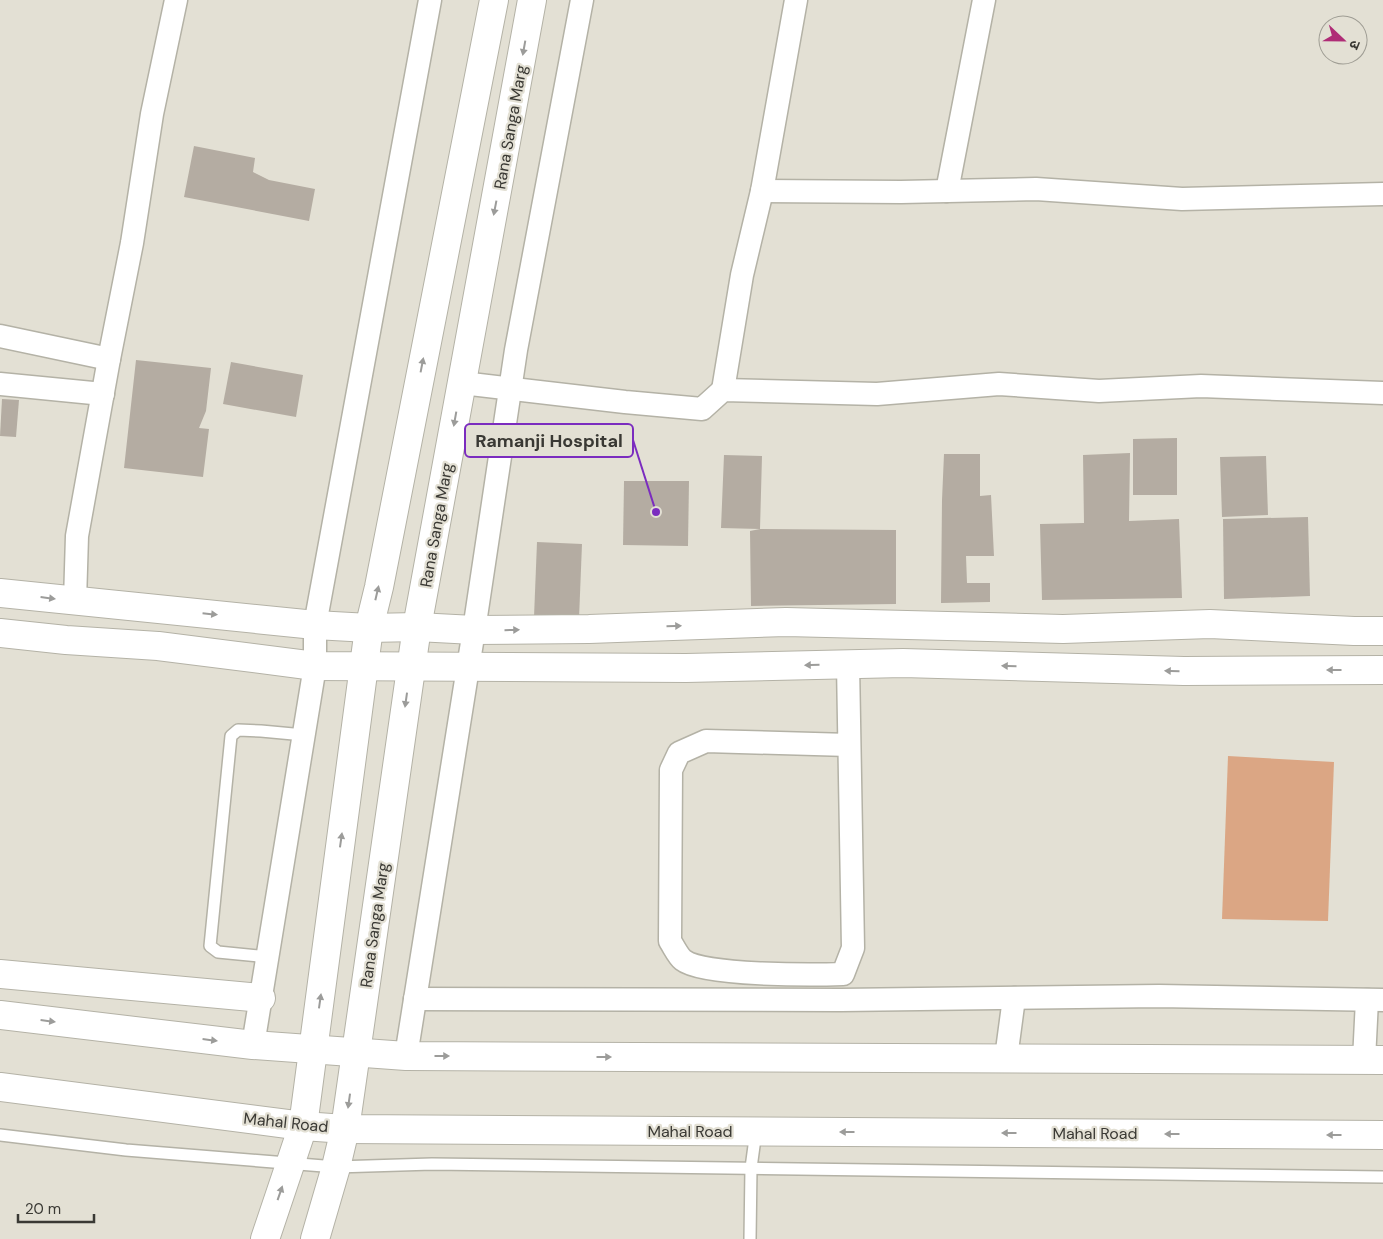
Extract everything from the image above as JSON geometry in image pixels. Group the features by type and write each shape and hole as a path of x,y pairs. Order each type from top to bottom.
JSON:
{"main road":[{"path":"265,1239 303,1126 369,628 494,0"},
{"name":"Rana Sanga Marg","path":"315,1239 345,1129 417,628 532,0"},
{"path":"0,593 315,625 369,628 474,630 590,629 786,622 1063,629 1210,624 1383,631"},
{"path":"0,633 66,640 158,646 315,666 686,668 903,663 1184,671 1383,670"},
{"path":"0,974 261,998"},
{"path":"0,1015 253,1045 406,1056 1373,1060"},
{"name":"Mahal Road","path":"0,1087 303,1126 345,1129 1383,1135"}],"street":[{"path":"75,601 78,536 109,359 132,243 152,114 176,0"},
{"path":"253,1045 315,666 315,625 430,0"},
{"path":"406,1056 474,630 516,350 582,0"},
{"path":"462,383 702,409 723,390 742,275 762,191 796,0"},
{"path":"947,191 984,0"},
{"path":"762,191 1036,189 1182,199 1383,194"},
{"path":"0,336 109,359"},
{"path":"0,384 103,394"},
{"path":"723,390 877,394 998,384 1099,391 1201,386 1383,393"},
{"path":"841,1000 843,974 853,948 848,664"},
{"path":"843,974 810,975 708,969 683,960 670,941 671,770 679,753 706,741 849,745"},
{"path":"415,999 841,1000 1159,996 1375,1000 1373,1060"},
{"path":"1006,1058 1014,998"}],"lane":[{"path":"268,958 218,952 210,946 231,736 238,730 261,730 304,735"},
{"path":"750,1239 751,1168 756,1131"},
{"path":"0,1135 126,1150 336,1167 432,1164 1383,1177"}],"shaded area":[{"path":"1228,756 1334,762 1328,921 1222,919"}],"building":[{"path":"194,146 255,158 253,172 269,180 315,189 309,221 184,197"},
{"path":"136,360 211,368 206,411 199,428 209,429 203,477 124,468"},
{"path":"231,362 303,375 296,417 223,404"},
{"path":"2,399 19,400 16,437 0,436"},
{"path":"1177,438 1177,495 1133,495 1133,439"},
{"path":"1130,453 1129,521 1179,519 1182,598 1042,600 1040,524 1084,523 1083,455"},
{"path":"944,454 980,454 980,496 991,495 994,556 966,556 967,583 990,583 990,602 941,603"},
{"path":"724,455 762,456 760,529 721,528"},
{"path":"1266,456 1268,515 1222,517 1220,457"},
{"path":"624,481 689,481 688,546 623,545"},
{"path":"1308,517 1310,596 1224,599 1223,519"},
{"path":"760,529 896,530 896,604 751,606 750,531"},
{"path":"537,542 582,544 579,619 534,617"}],"place":[{"name":"Ramanji Hospital","path":"656,512"}]}
